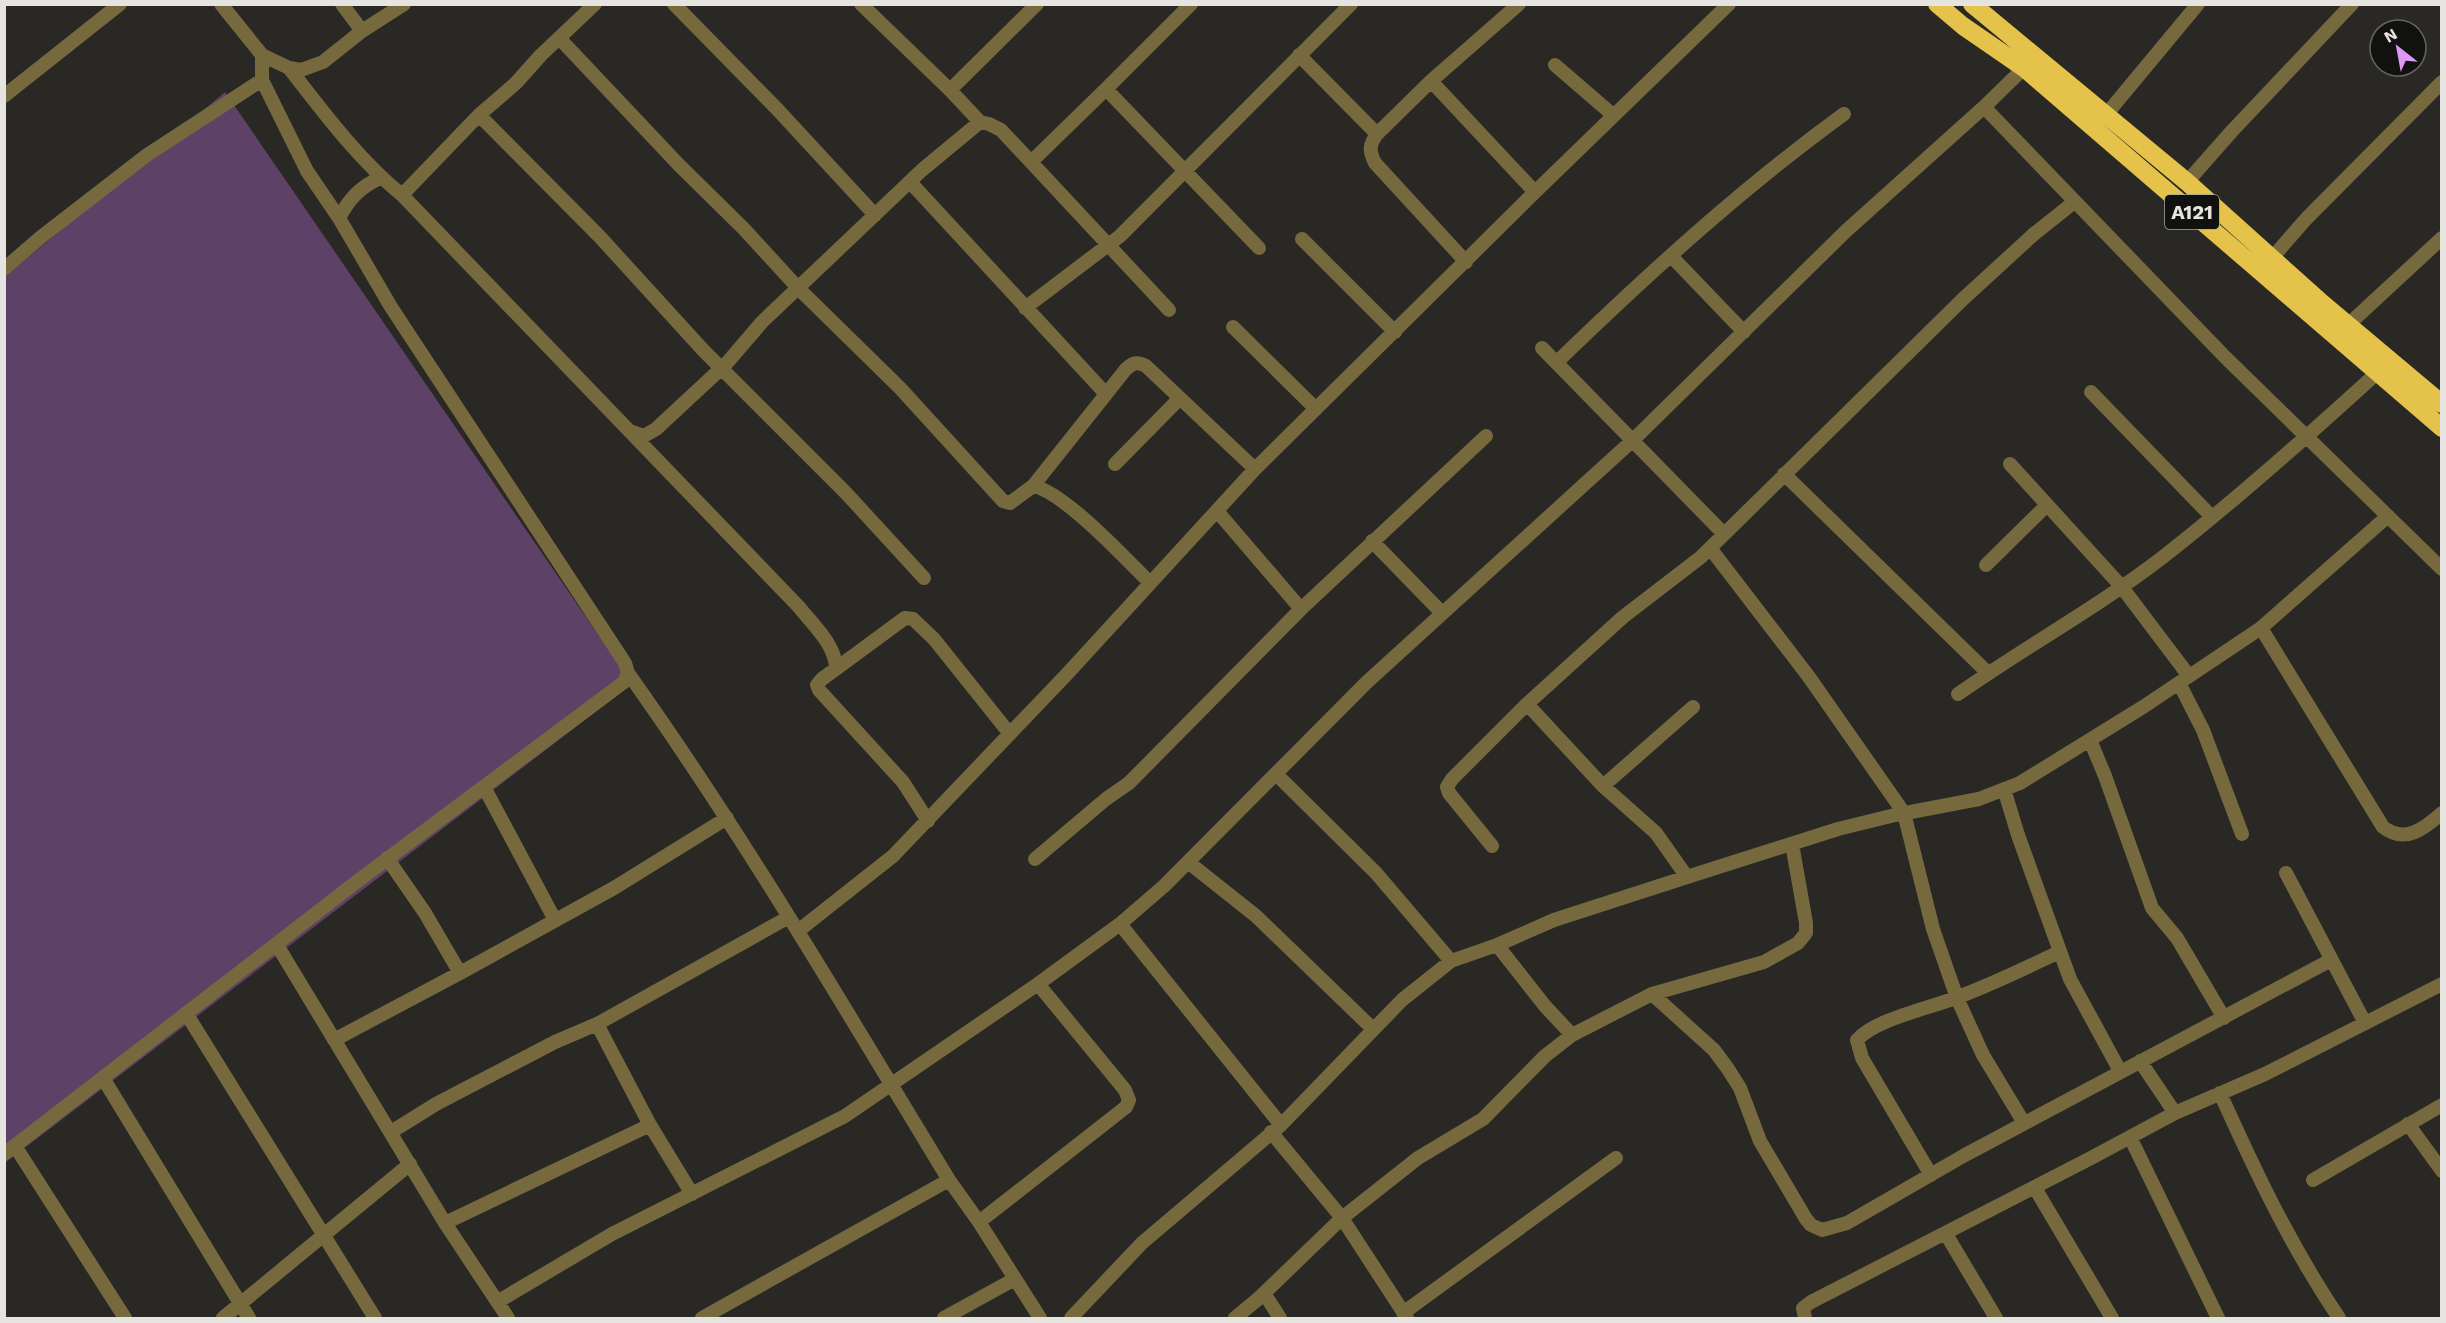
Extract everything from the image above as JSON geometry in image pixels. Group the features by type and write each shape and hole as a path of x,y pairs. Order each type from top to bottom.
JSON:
{"highway":[{"name":"A121","path":"1937,4 1963,26 2024,68 2442,428"},
{"name":"A121","path":"1972,4 2187,182 2323,304 2442,404"}],"street":[{"path":"4,96 120,4"},
{"path":"221,4 262,55 289,68 301,70 322,62 404,4"},
{"path":"342,4 362,32"},
{"path":"402,195 479,115 516,83 541,55 595,4"},
{"path":"674,4 778,110 875,215"},
{"path":"861,4 980,122 1001,130 1169,310"},
{"path":"950,90 1036,4"},
{"path":"1031,162 1191,4"},
{"path":"1025,308 1108,245 1352,4"},
{"path":"1466,262 1375,163 1370,152 1371,143 1377,134 1431,81 1519,4"},
{"path":"798,931 877,870 928,820 1255,469 1613,115 1729,4"},
{"path":"2105,116 2198,4"},
{"path":"2187,182 2352,4"},
{"path":"560,39 799,289 900,388 1003,501 1010,503 1033,486 1126,369 1134,363 1140,363 1255,469"},
{"path":"262,55 262,80 307,171 339,218 391,307 625,663 628,673 681,747 727,818 949,1180 979,1222 1040,1318"},
{"path":"1299,55 1377,134"},
{"path":"1555,65 1613,115"},
{"path":"289,68 338,131 380,178 402,195 799,607 832,650 836,658 836,669"},
{"path":"497,1302 612,1234 845,1116 892,1086 1120,924 1188,862 1367,682 1632,441 1846,231 2024,68"},
{"path":"4,269 41,237 147,155 262,80"},
{"path":"1431,81 1535,192"},
{"path":"2272,258 2306,219 2442,82"},
{"path":"1106,88 1259,248"},
{"path":"1983,107 2073,203 2225,357 2442,569"},
{"path":"1557,362 1749,186 1844,114"},
{"path":"479,115 600,237 721,368 846,493 924,578"},
{"path":"629,430 644,436 656,429 743,347 762,322 910,182 980,122"},
{"path":"339,218 348,200 366,185 380,178"},
{"path":"910,182 1106,394"},
{"path":"1492,846 1449,793 1447,787 1452,779 1527,704 1623,617 1710,548 1963,299 2034,234 2073,203"},
{"path":"1302,238 1395,332"},
{"path":"2349,324 2442,238"},
{"path":"1671,256 1744,332"},
{"path":"1233,327 1316,409"},
{"path":"1542,348 1724,534"},
{"path":"1958,694 2074,620 2162,557 2307,437 2378,372"},
{"path":"2091,392 2211,516"},
{"path":"1115,464 1180,399"},
{"path":"1035,859 1106,799 1129,783 1301,609 1486,436"},
{"path":"2010,464 2121,586 2184,680 2242,834"},
{"path":"1784,474 1988,673"},
{"path":"1033,486 1044,488 1085,519 1150,583"},
{"path":"1986,565 2047,505"},
{"path":"1216,511 1301,609"},
{"path":"1071,1318 1142,1243 1276,1128 1402,1000 1451,962 1554,920 1838,829 1904,813 1979,799 2020,783 2184,680 2261,628 2388,516"},
{"path":"1372,542 1442,613"},
{"path":"1710,548 1809,677 1904,813 1933,929 1958,998 1983,1055 2024,1123"},
{"path":"928,820 903,782 819,690 817,685 822,679 905,618 913,619 934,639 1010,734"},
{"path":"2261,628 2383,827 2392,833 2402,835 2424,829 2442,813"},
{"path":"125,1318 10,1150 387,858 624,682 628,673"},
{"path":"1527,704 1603,786 1656,833 1687,877"},
{"path":"1603,786 1693,707"},
{"path":"2090,740 2152,908 2178,938 2224,1018"},
{"path":"1276,774 1376,873 1451,962"},
{"path":"484,787 555,920"},
{"path":"2004,789 2018,835 2070,979 2120,1071"},
{"path":"334,1040 614,888 727,818"},
{"path":"1235,1318 1342,1218 1418,1158 1483,1119 1545,1056 1572,1035 1652,994 1764,962 1798,943 1806,933 1806,923 1792,844"},
{"path":"387,858 425,913 460,973"},
{"path":"1188,862 1256,916 1373,1029"},
{"path":"2286,873 2365,1023"},
{"path":"391,1132 436,1104 555,1042 597,1024 789,917"},
{"path":"1120,924 1342,1218 1405,1316 1616,1158"},
{"path":"277,945 445,1223 508,1318"},
{"path":"1497,945 1545,1006 1572,1035"},
{"path":"1931,1175 1862,1058 1857,1040 1863,1033 1902,1016 1958,998 2059,952"},
{"path":"1652,994 1714,1050 1740,1088 1760,1141 1806,1219 1811,1225 1826,1229 1847,1222 2120,1071 2331,960"},
{"path":"979,1222 1126,1107 1129,1100 1125,1090 1038,984"},
{"path":"1805,1318 1803,1308 1811,1302 2035,1188 2175,1113 2265,1074 2442,984"},
{"path":"186,1013 375,1318"},
{"path":"597,1024 650,1125 692,1194"},
{"path":"2140,1061 2175,1113"},
{"path":"103,1078 249,1318"},
{"path":"2220,1093 2272,1207 2310,1276 2339,1318"},
{"path":"2313,1180 2442,1105"},
{"path":"2409,1124 2442,1171"},
{"path":"445,1223 650,1125"},
{"path":"2130,1137 2218,1318"},
{"path":"223,1318 410,1164"},
{"path":"702,1318 949,1180"},
{"path":"2035,1188 2112,1318"},
{"path":"1946,1234 1996,1318"},
{"path":"944,1318 1015,1278"},
{"path":"1264,1293 1280,1318"}],"shaded area":[{"path":"225,92 632,684 5,1163 5,277"}]}
